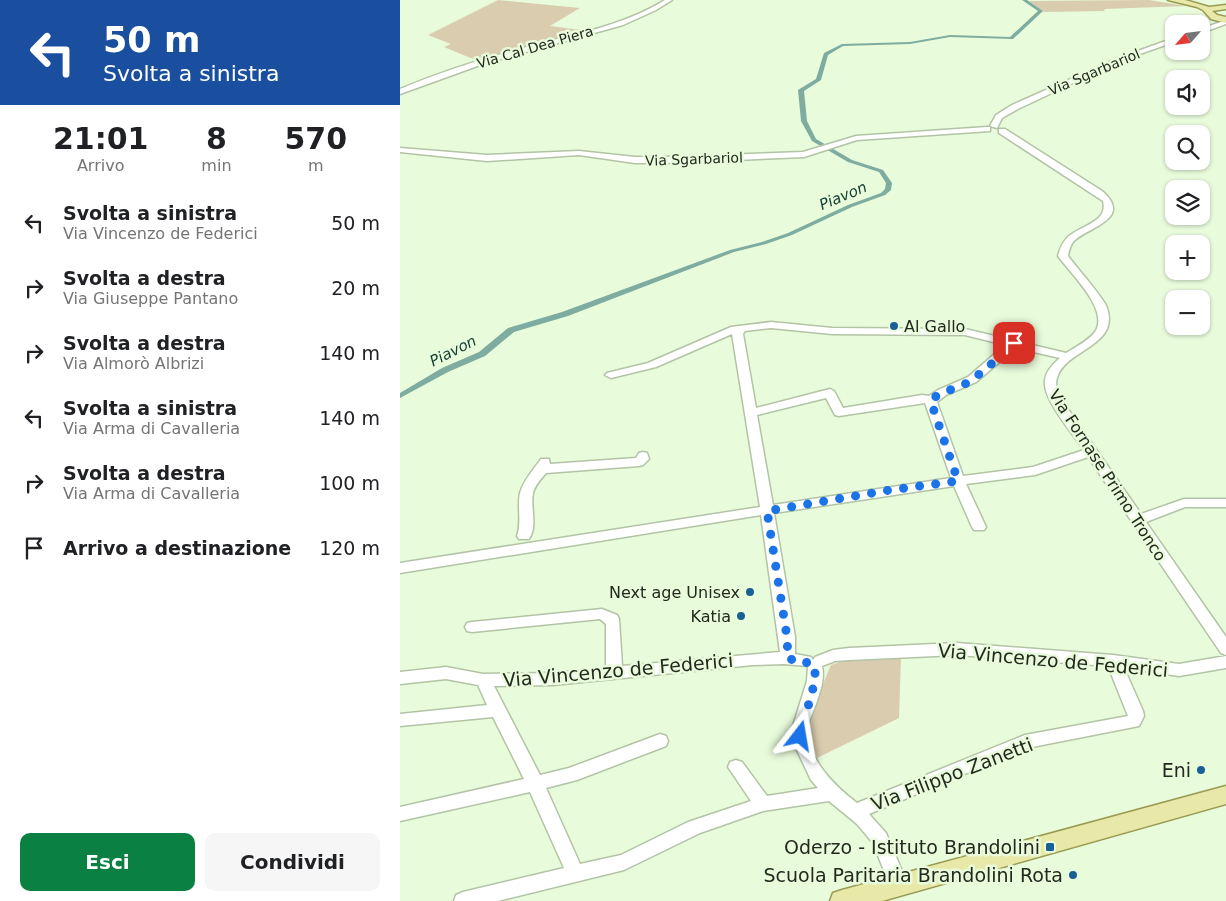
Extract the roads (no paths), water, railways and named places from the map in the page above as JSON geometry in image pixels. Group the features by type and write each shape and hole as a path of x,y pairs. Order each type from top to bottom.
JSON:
{"main road":[{"path":"1172,0 1224,7"},
{"path":"1199,5 1212,17 1226,21"},
{"path":"1212,17 1224,7"},
{"path":"842,901 1225,795"}],"street":[{"name":"Via Cal Dea Piera","path":"400,92 475,64 577,36 639,16 656,9 669,0"},
{"name":"Via Sgarbariol","path":"400,150 487,158 579,153 606,154 645,161 796,155 867,137 994,129 999,117 1022,103 1115,62 1165,43"},
{"name":"Via Fornase Primo Tronco","path":"994,129 1099,193 1107,200 1110,207 1104,219 1073,235 1064,248 1063,256 1102,307 1105,314 1099,332 1092,342 1068,357 1051,372 1048,384 1051,393 1226,649"},
{"path":"611,375 652,364 733,330 771,325 832,330 952,332 983,335 1068,357"},
{"path":"741,329 737,333 752,413 787,637 788,659"},
{"path":"979,527 958,481 931,404 938,394 958,388 975,378 1014,343"},
{"path":"752,413 830,393 839,412 922,399 932,400"},
{"path":"400,568 503,552 528,540 557,543 890,490 1036,471 1091,452"},
{"path":"528,540 528,489 544,466 639,462 643,456"},
{"path":"1138,520 1184,503 1226,503"},
{"path":"472,627 606,615 612,619 613,624 614,674"},
{"name":"Via Vincenzo de Federici","path":"400,678 446,673 483,680 553,679 753,659 788,659 814,663 832,656 849,654 957,648 1113,661 1179,670 1226,662"},
{"name":"Via Filippo Zanetti","path":"854,812 1025,742 1133,721 1136,716 1135,711 1113,661"},
{"path":"814,663 815,681 800,736 817,775 832,793 880,838 899,885"},
{"path":"483,680 535,783 575,873"},
{"path":"400,720 497,710"},
{"path":"400,814 437,807 590,769 660,741"},
{"path":"736,767 763,804"},
{"path":"462,901 624,862 694,827 763,804 832,793"}],"waterway":[{"name":"Piavon","path":"400,396 445,370 482,354 511,330 565,314 732,251 790,234 850,206 883,194 888,190 889,183 881,171 850,161 814,140 804,121 801,90 818,80 826,54 842,45 910,43 950,36 1011,38 1041,11 1024,0"}],"place":[{"name":"Al Gallo","path":"894,326"},
{"name":"Next age Unisex","path":"750,592"},
{"name":"Katia","path":"741,616"},
{"name":"Eni","path":"1201,770"},
{"name":"Oderzo - Istituto Brandolini","path":"1050,847"},
{"name":"Scuola Paritaria Brandolini Rota","path":"1073,875"}]}
